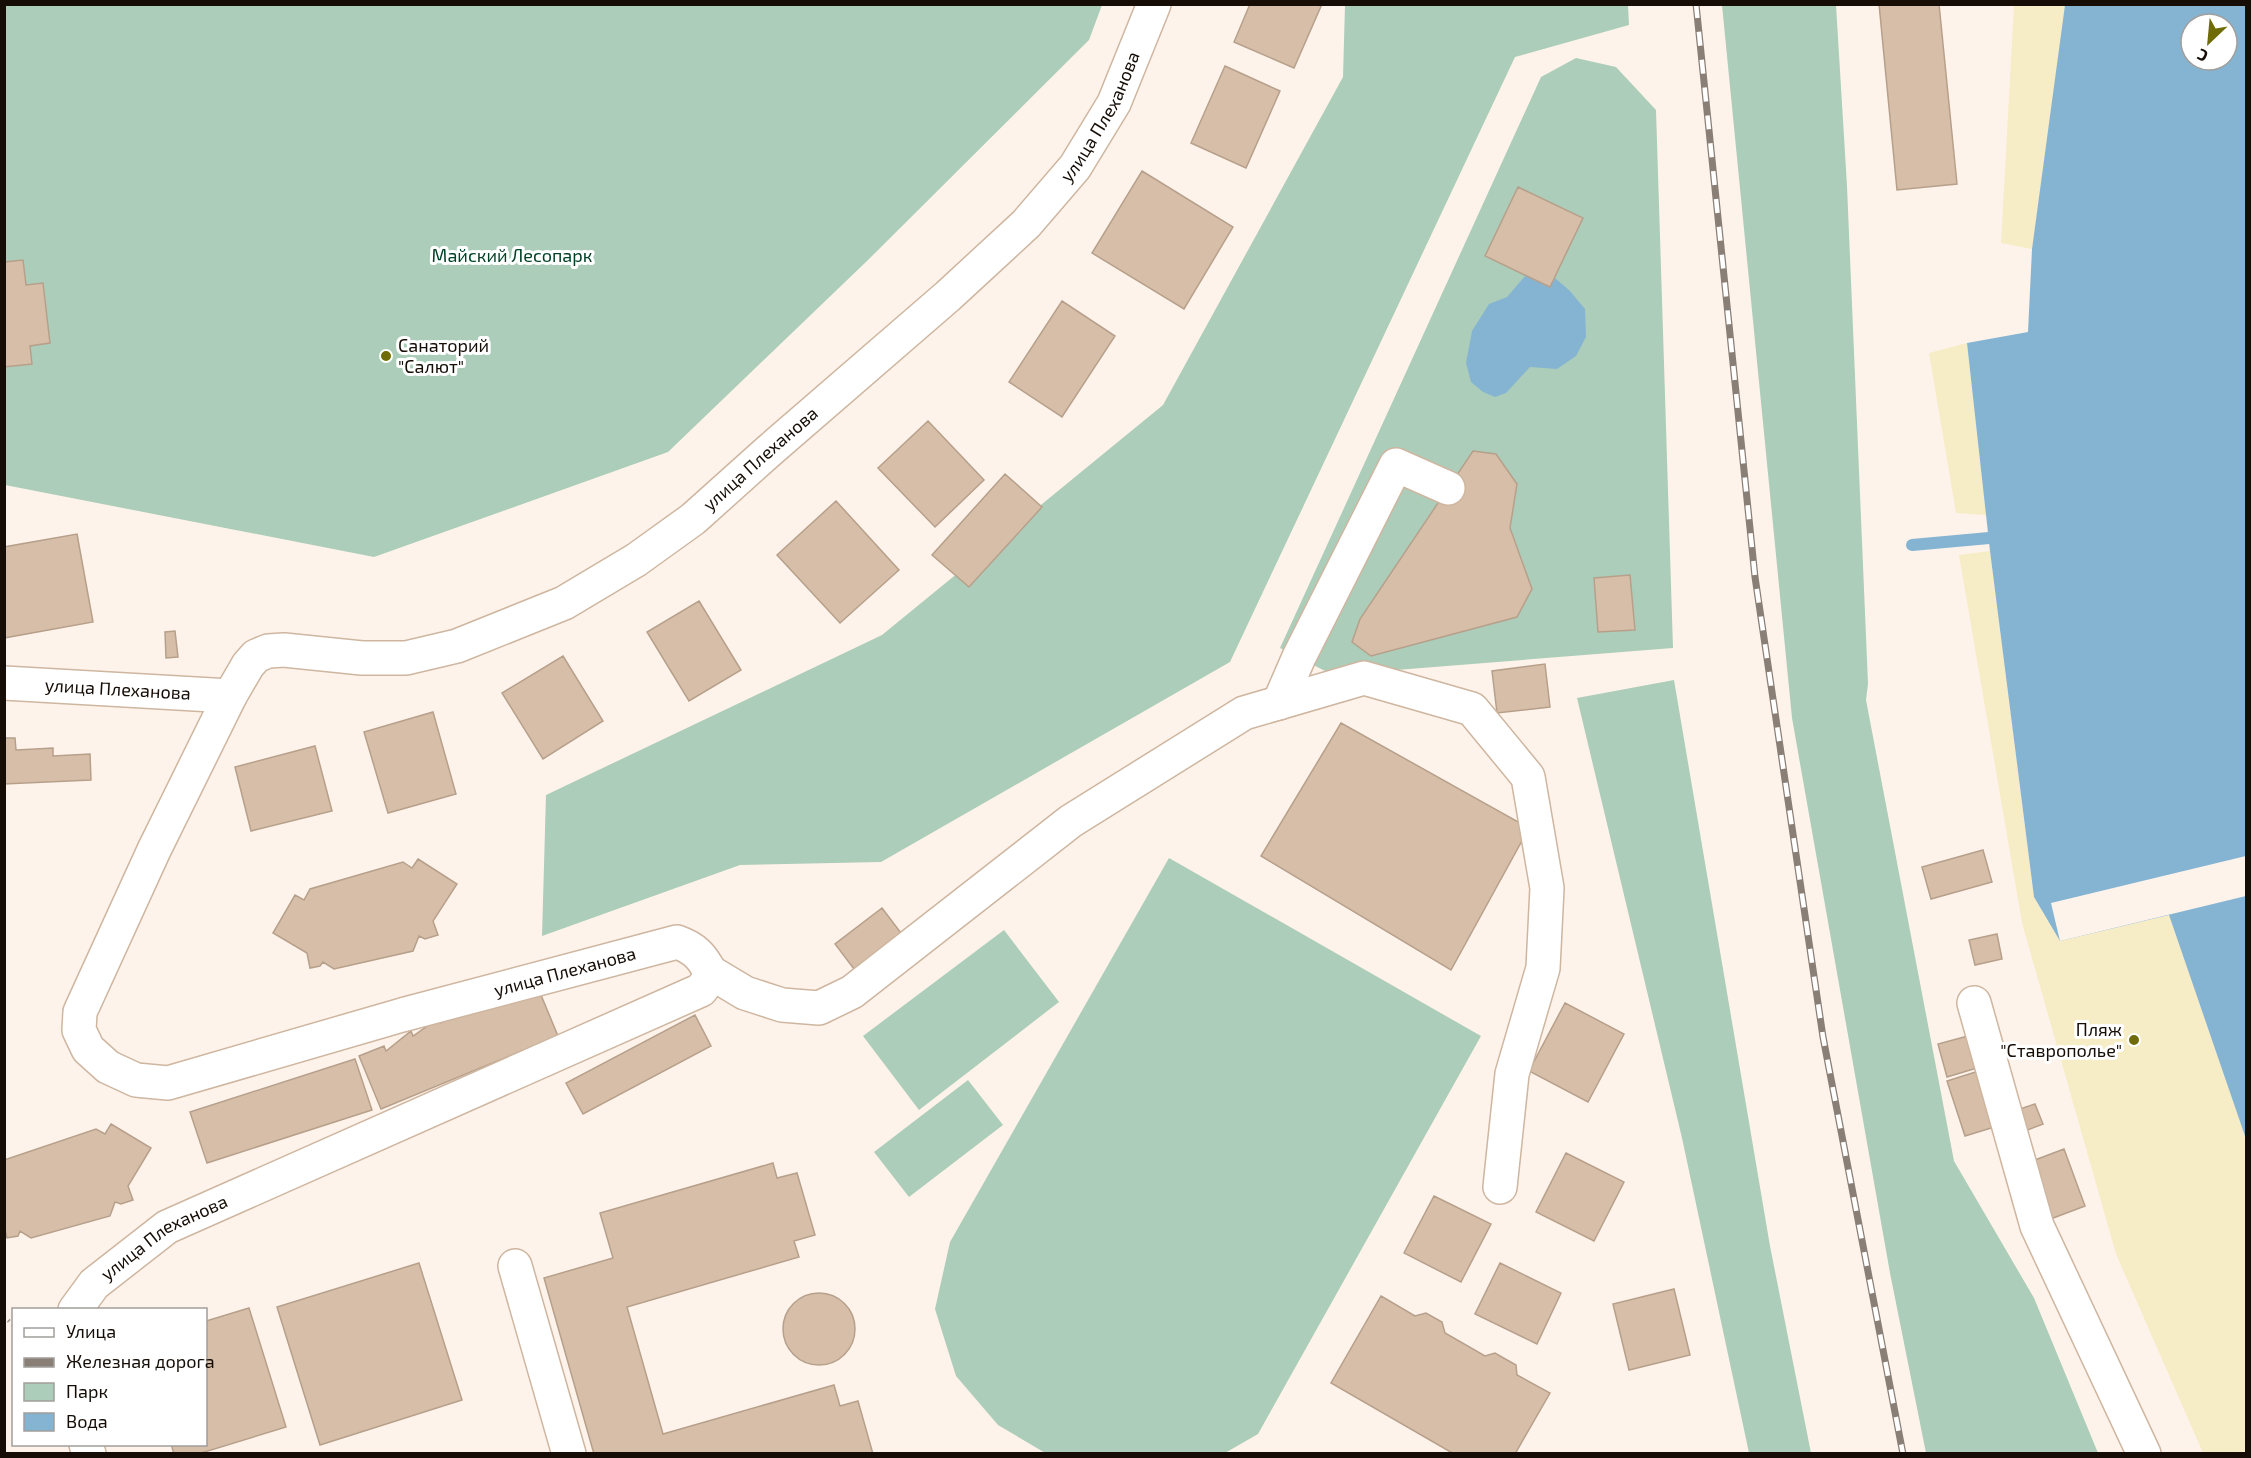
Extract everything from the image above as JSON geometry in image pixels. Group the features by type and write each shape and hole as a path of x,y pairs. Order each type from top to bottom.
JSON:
{"street":[{"name":"улица Плеханова","path":"76,1308 94,1284 166,1227 700,990 707,982 710,972 703,958 690,946 677,942 402,1015 168,1083 136,1080 108,1067 88,1049 79,1030 80,1012 154,850 230,696 248,665 256,656 268,651 284,650 362,658 406,658 457,646 564,603 636,560 693,519 948,296 1026,224 1075,167 1114,103 1154,4"},
{"path":"1279,703 1299,657 1396,465 1448,488"},
{"path":"710,972 745,993 782,1005 819,1008 852,992 1071,821 1244,713 1364,678 1472,709 1528,777 1547,888 1542,968 1512,1074 1500,1187"},
{"name":"улица Плеханова","path":"4,683 230,696"},
{"path":"1974,1003 2037,1226 2144,1454"},
{"path":"515,1266 569,1454"}],"green space":[{"name":"Санаторий \"Салют\"","path":"4,5 1102,5 1089,40 868,260 668,452 374,557 5,485"},
{"path":"1345,5 1628,5 1629,25 1515,57 1230,662 881,862 740,865 542,936 546,795 882,635 1163,405 1343,77"},
{"path":"1722,5 1836,5 1847,186 1868,684 1866,700 1954,1161 2034,1298 2098,1453 1926,1453 1890,1273 1792,718"},
{"path":"1576,58 1616,67 1656,110 1673,648 1333,675 1280,648 1541,77"},
{"path":"1674,680 1770,1246 1811,1453 1749,1453 1682,1138 1577,698"},
{"path":"1169,858 1481,1036 1258,1434 1225,1453 1047,1454 998,1425 956,1376 935,1309 950,1242"},
{"path":"1004,930 1059,1002 919,1110 863,1036"},
{"path":"968,1080 1003,1125 909,1197 874,1152"}],"sand":[{"path":"2014,5 2066,5 2032,249 2001,243"},
{"path":"1967,343 1986,515 1956,513 1929,353"},
{"name":"Пляж \"Ставрополье\"","path":"1990,551 2034,897 2060,941 2169,915 2246,1139 2246,1453 2203,1453 2116,1254 2022,923 1959,555"}],"water":[{"path":"2065,5 2246,5 2246,1139 2169,915 2060,941 2034,897 1990,551 1967,343 2028,332 2032,249"},
{"path":"1526,275 1550,287 1555,278 1570,291 1585,309 1586,337 1576,356 1557,369 1530,367 1506,393 1495,397 1483,392 1471,382 1466,363 1472,331 1489,304 1507,297"}],"pier":[{"path":"2246,856 2246,896 2060,941 2051,903"}],"building":[{"path":"1250,4 1322,4 1294,68 1234,42"},
{"path":"1879,4 1939,4 1957,184 1897,190"},
{"path":"1225,66 1280,91 1246,168 1191,143"},
{"path":"1142,171 1233,227 1184,309 1092,253"},
{"path":"1518,187 1583,218 1550,287 1485,256"},
{"path":"23,260 26,285 43,283 50,343 30,346 32,364 4,367 4,262"},
{"path":"1062,301 1115,336 1062,417 1009,382"},
{"path":"928,421 984,480 935,527 878,468"},
{"path":"1473,451 1496,454 1517,484 1510,528 1532,589 1517,617 1371,656 1352,642 1360,619"},
{"path":"1005,474 1042,507 969,587 932,555"},
{"path":"836,501 899,570 840,623 777,555"},
{"path":"77,534 93,622 4,638 4,547"},
{"path":"1630,575 1635,630 1598,632 1594,578"},
{"path":"699,601 741,670 689,701 647,632"},
{"path":"175,631 178,657 166,658 165,632"},
{"path":"563,656 603,721 543,759 502,693"},
{"path":"1545,664 1550,707 1497,713 1492,671"},
{"path":"433,712 456,794 388,813 364,732"},
{"path":"1341,723 1529,828 1451,970 1261,856"},
{"path":"4,738 15,738 16,750 53,748 53,756 90,754 91,780 4,784"},
{"path":"315,746 332,811 251,831 235,767"},
{"path":"1983,850 1992,882 1931,899 1922,867"},
{"path":"418,859 457,884 433,921 438,935 425,939 419,936 413,951 334,969 323,962 320,966 310,968 307,953 273,933 295,895 304,900 310,889 403,862 412,868"},
{"path":"882,908 901,933 854,969 835,944"},
{"path":"1997,934 2002,959 1975,965 1969,940"},
{"path":"536,983 558,1036 381,1109 359,1056 384,1046 386,1051 411,1031 413,1036 439,1018 441,1023 471,1004"},
{"path":"1565,1003 1624,1034 1588,1102 1529,1071"},
{"path":"695,1015 711,1046 583,1114 566,1083"},
{"path":"1968,1036 1977,1068 1947,1077 1938,1044"},
{"path":"355,1059 372,1110 207,1163 190,1112"},
{"path":"1982,1070 2001,1125 1965,1136 1947,1081"},
{"path":"2035,1104 2043,1124 2025,1131 2017,1110"},
{"path":"111,1124 151,1148 128,1186 133,1200 121,1204 115,1202 110,1216 31,1238 20,1231 18,1236 7,1238 4,1225 4,1160 96,1129 105,1134"},
{"path":"2064,1149 2085,1206 2048,1220 2027,1163"},
{"path":"1566,1153 1624,1182 1594,1241 1536,1212"},
{"path":"773,1163 777,1178 797,1173 815,1235 794,1241 799,1257 627,1307 663,1434 834,1385 840,1406 858,1401 873,1454 594,1454 544,1278 613,1258 600,1213"},
{"path":"1434,1196 1491,1224 1461,1282 1404,1253"},
{"path":"419,1263 462,1400 320,1445 277,1307"},
{"path":"1500,1263 1561,1293 1537,1344 1475,1314"},
{"path":"1674,1289 1690,1355 1629,1370 1613,1304"},
{"path":"819,1293 833,1296 845,1303 852,1315 855,1329 852,1343 845,1355 833,1362 819,1365 805,1362 793,1355 786,1343 783,1329 786,1315 793,1303 805,1296"},
{"path":"1381,1296 1415,1316 1426,1313 1442,1322 1445,1333 1485,1356 1495,1353 1516,1365 1517,1375 1550,1393 1515,1454 1454,1454 1331,1383"},
{"path":"249,1308 286,1427 198,1454 174,1454 172,1446 207,1446 207,1321"}],"waterway":[{"path":"1912,545 1989,538"}],"railway":[{"path":"1696,4 1755,577 1823,1037 1903,1454"}],"place":[{"name":"Санаторий \"Салют\"","path":"386,356"},
{"name":"Пляж \"Ставрополье\"","path":"2134,1040"}],"park label":[{"name":"Майский Лесопарк","path":"512,256"}]}
